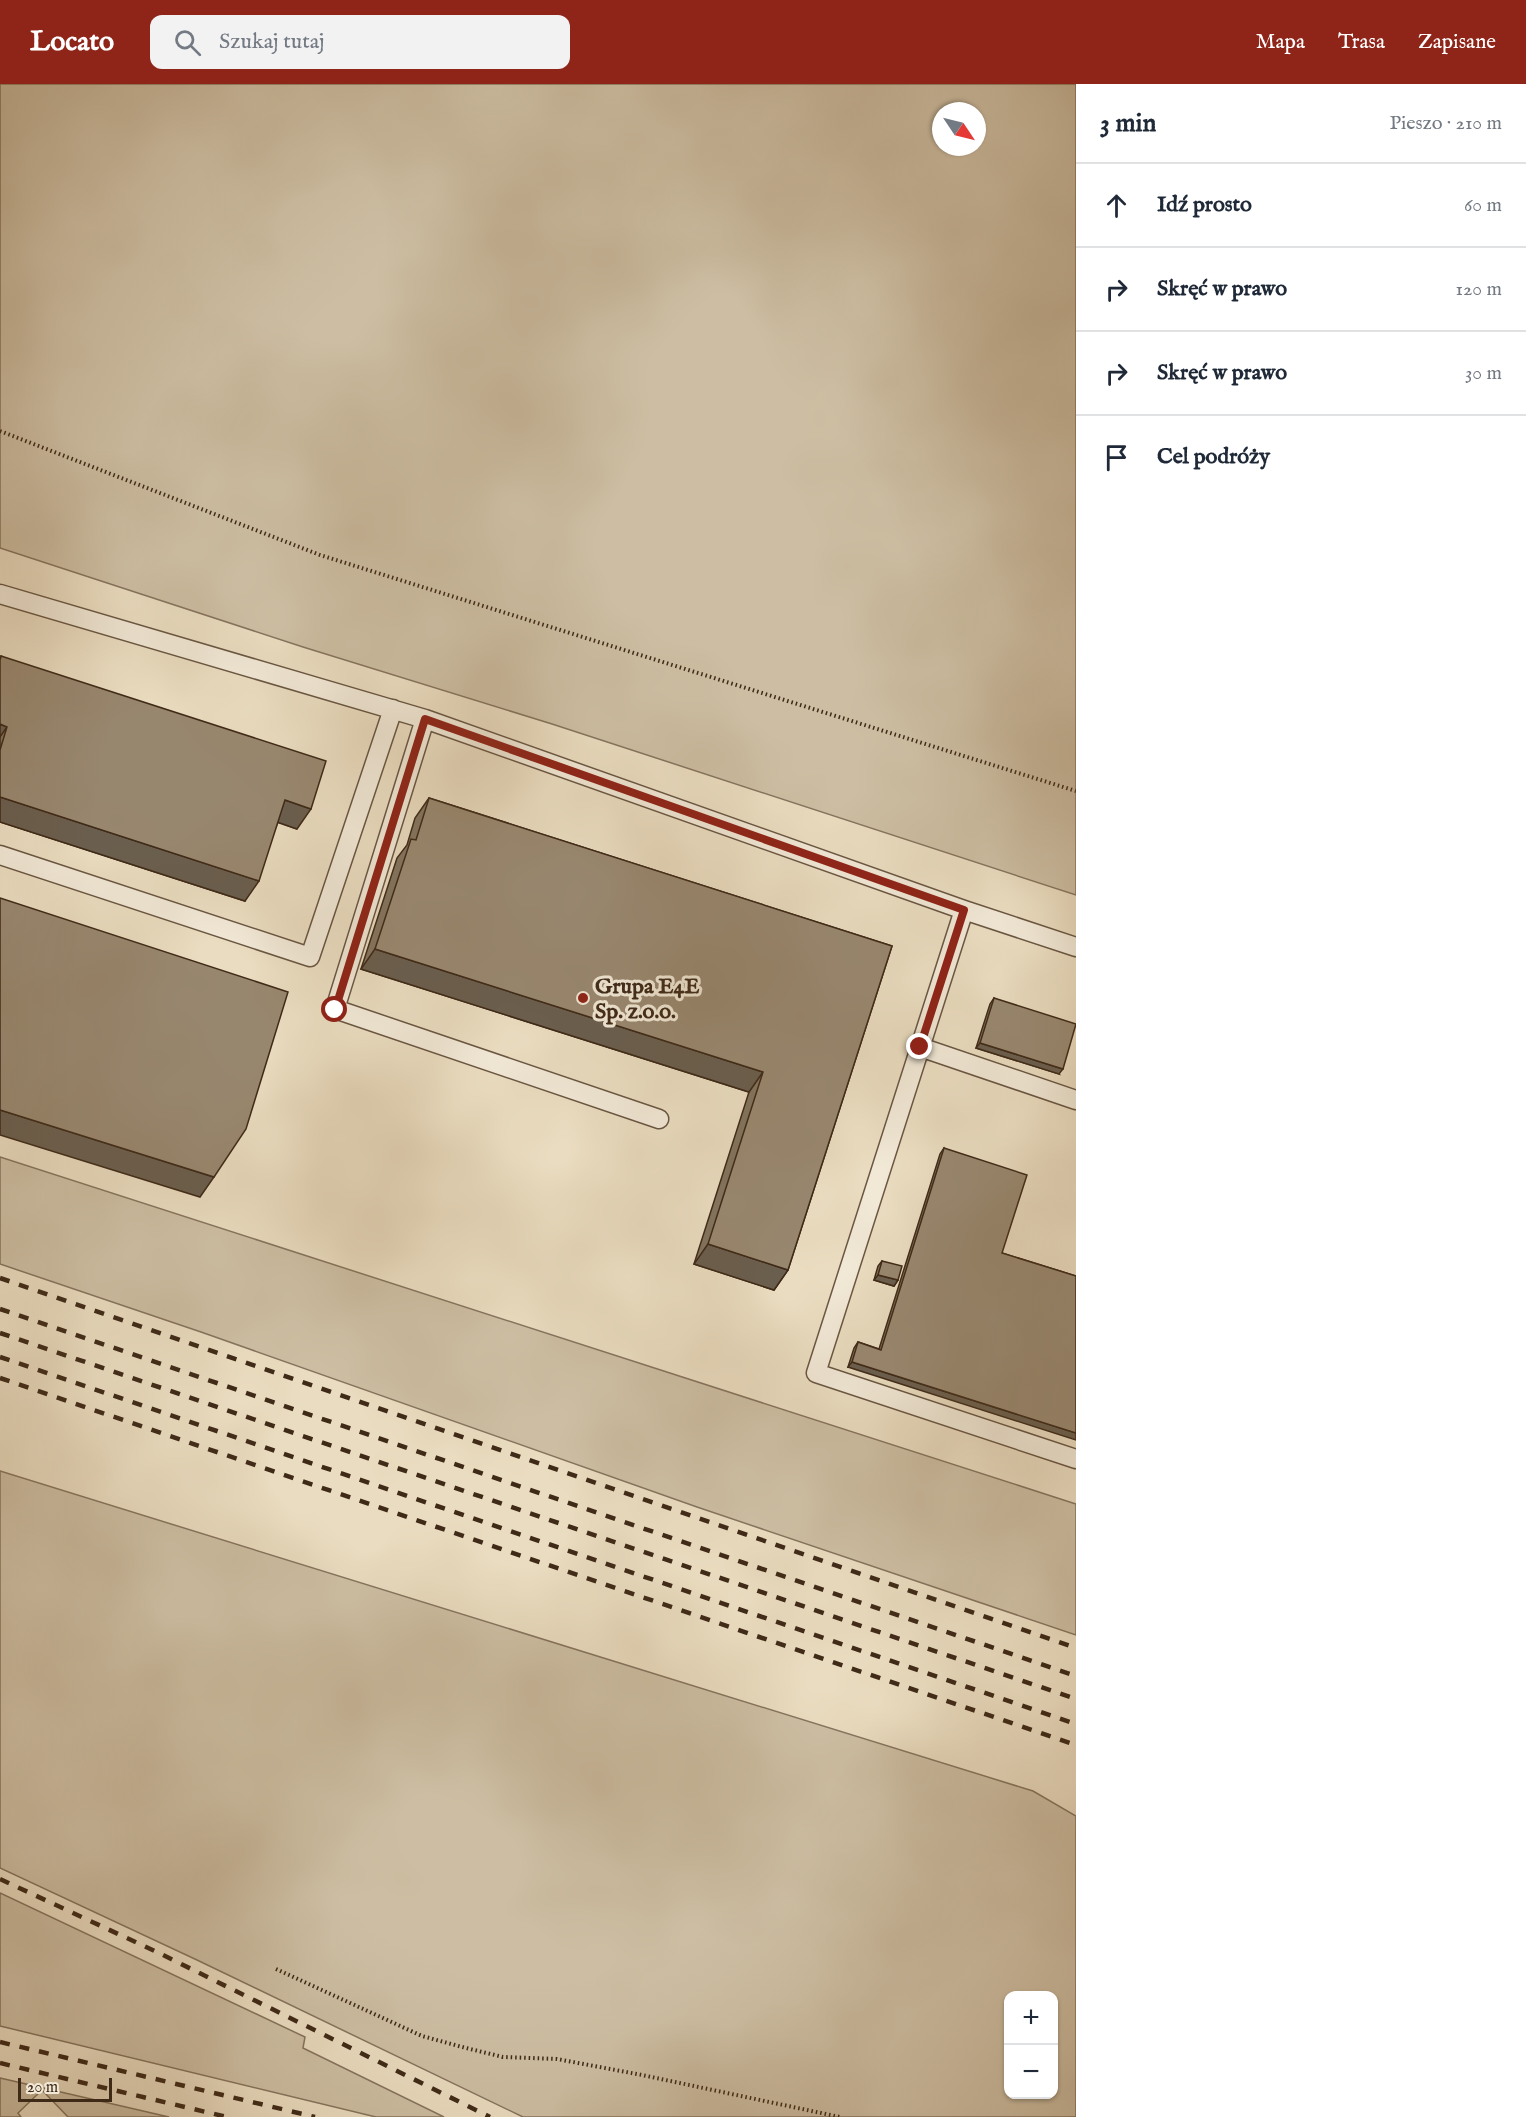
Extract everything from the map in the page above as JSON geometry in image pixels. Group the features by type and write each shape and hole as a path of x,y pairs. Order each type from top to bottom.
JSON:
{"lane":[{"path":"0,594 425,719 964,910 1076,947"},
{"path":"0,855 310,957 393,710"},
{"path":"425,719 335,1010 659,1119"},
{"path":"964,910 816,1373 1076,1459"},
{"path":"920,1047 1076,1100"}],"path":[{"path":"0,431 320,555 1076,791"},
{"path":"276,1970 422,2036 466,2048 503,2057 567,2061 840,2117"}],"shaded area":[{"path":"0,84 1076,84 1076,895 552,724 303,647 0,548"},
{"path":"0,1157 1076,1504 1076,1635 697,1507 201,1332 0,1264"},
{"path":"0,1471 1033,1791 1076,1816 1076,2117 523,2117 0,1868"},
{"path":"0,1893 305,2037 303,2048 444,2117 376,2117 0,2026"},
{"path":"0,2078 169,2117 68,2117 42,2090 18,2113 21,2117 0,2117"}],"building":[{"path":"1,656 326,761 311,809 285,800 259,881 0,797 0,750 7,727 0,724"},
{"path":"429,798 892,946 788,1270 708,1244 763,1072 375,949 411,839 416,840"},
{"path":"0,898 288,992 246,1129 214,1177 0,1110"},
{"path":"994,998 1076,1024 1063,1069 980,1043"},
{"path":"944,1148 1027,1175 1002,1253 1076,1276 1076,1433 852,1362 858,1342 881,1350"},
{"path":"882,1261 902,1266 898,1280 878,1275"}],"railway":[{"path":"0,1278 1076,1648"},
{"path":"0,1309 1076,1676"},
{"path":"0,1333 1076,1699"},
{"path":"0,1357 1076,1724"},
{"path":"0,1378 1076,1745"},
{"path":"0,1879 159,1953 490,2117"},
{"path":"0,2042 315,2117"},
{"path":"0,2063 227,2117"}],"place":[{"name":"Grupa E4E Sp. z.o.o.","path":"583,998"}],"route":[{"path":"335,1010 425,719 964,910 920,1047"}]}
